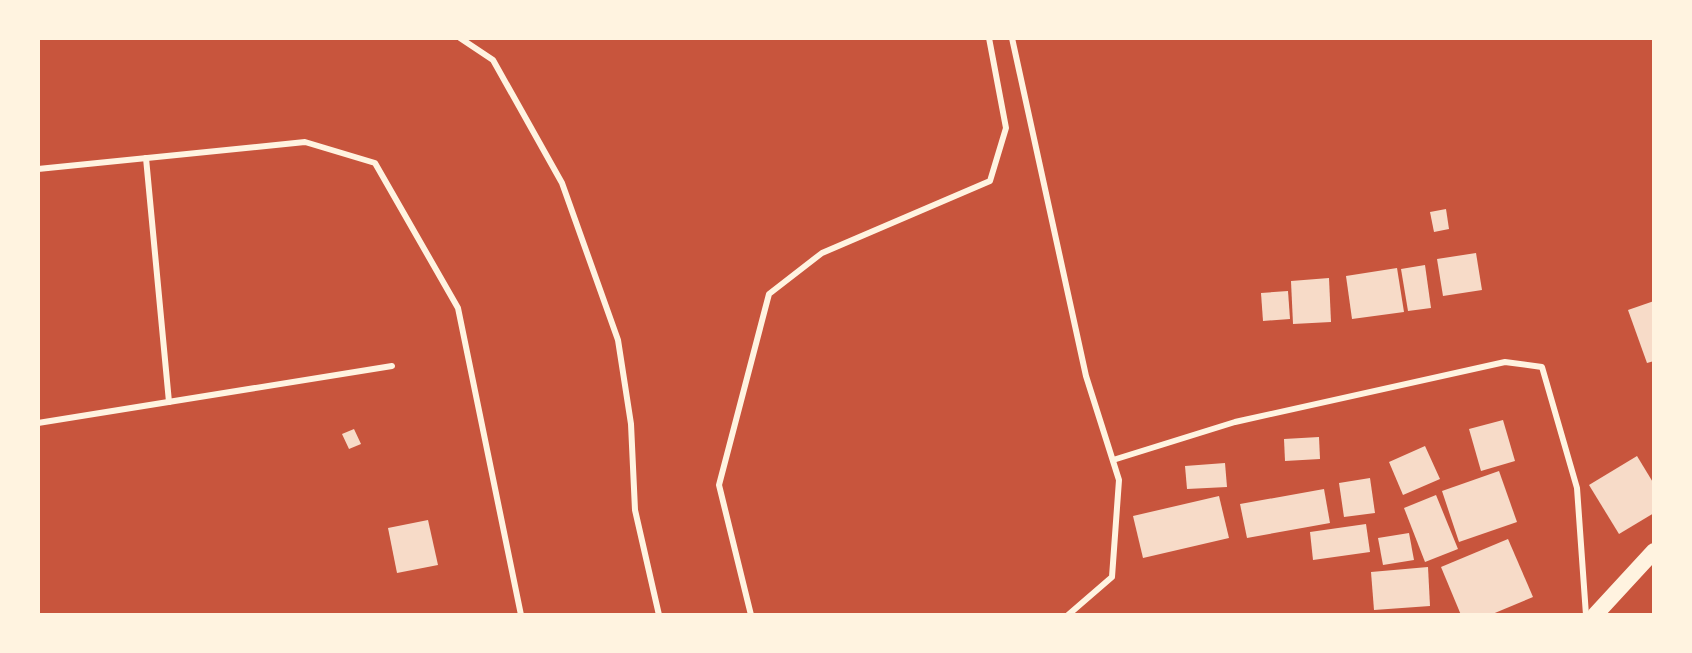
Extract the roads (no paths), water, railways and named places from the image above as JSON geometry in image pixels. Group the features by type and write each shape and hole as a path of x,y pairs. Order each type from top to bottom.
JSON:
{"main road":[{"path":"1595,615 1654,551"}],"lane":[{"path":"460,38 493,60 562,183 618,340 631,424 635,510 659,615"},
{"path":"751,615 719,485 769,294 822,253 990,181 1006,128 989,38"},
{"path":"1012,38 1086,376 1119,480 1112,577 1068,615"},
{"path":"38,169 305,142 375,163 458,308 521,615"},
{"path":"146,158 169,402"},
{"path":"1113,460 1235,422 1505,362 1542,367 1577,488 1586,615"},
{"path":"38,423 392,366"}]}
